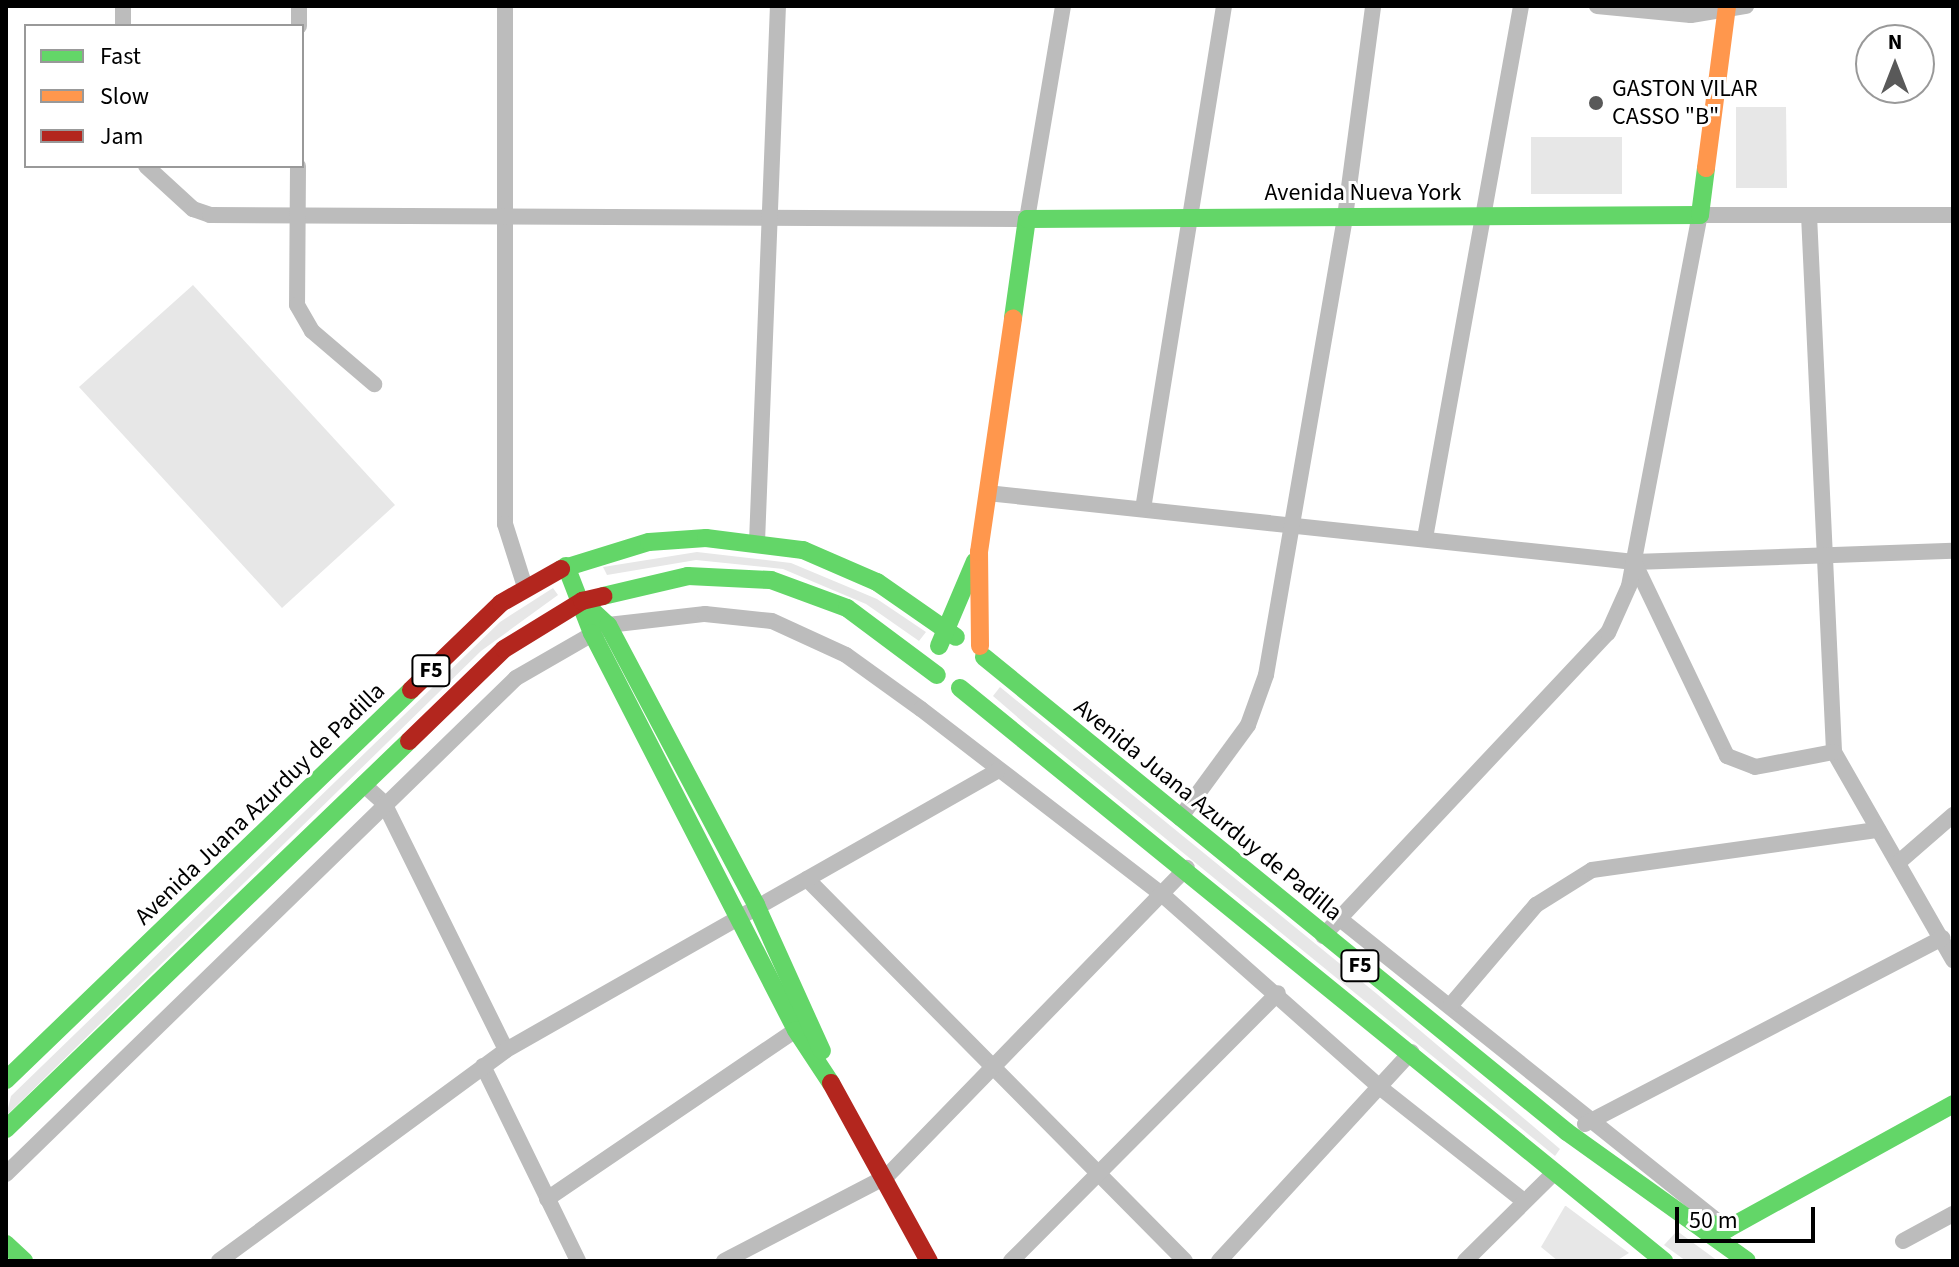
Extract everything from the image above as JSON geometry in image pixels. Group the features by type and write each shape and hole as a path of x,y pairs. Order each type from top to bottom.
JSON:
{"main road":[{"path":"1700,215 1727,9"},
{"name":"Avenida Nueva York","path":"1027,219 1700,215"},
{"path":"960,688 980,676 979,552 1027,219"},
{"name":"Avenida Juana Azurduy de Padilla","path":"6,1080 525,587 566,566 649,542 757,542 839,562 947,638"},
{"path":"937,675 947,638 979,552"},
{"path":"566,566 582,601 756,905 845,1103"},
{"name":"F5","path":"6,1129 504,649 582,601 688,576 771,580 847,608 937,675 960,688"},
{"path":"600,629 735,915 796,1030 845,1103 887,1176 929,1261"},
{"name":"F5","path":"947,638 982,652"},
{"name":"Avenida Juana Azurduy de Padilla","path":"982,652 1323,936 1609,1164 1662,1230 1664,1261"},
{"name":"Avenida Juana Azurduy de Padilla","path":"960,688 1187,868 1582,1194 1662,1230 1747,1261"},
{"path":"1662,1230 1727,1229 1953,1104"},
{"path":"1582,1194 1609,1164"},
{"path":"6,1244 24,1261"}],"street":[{"path":"505,6 505,524 525,587"},
{"path":"757,542 767,220 778,6"},
{"path":"148,168 202,212 505,221 1027,219 1063,6"},
{"path":"1143,509 1224,6"},
{"path":"1180,818 1233,750 1259,699 1345,217 1373,6"},
{"path":"1425,538 1480,217 1521,6"},
{"path":"1607,7 1727,9 1746,6"},
{"path":"298,168 297,305 312,331 374,384"},
{"path":"1323,936 1577,671 1608,633 1634,562 1700,215 1953,215"},
{"path":"1809,215 1834,752 1953,960"},
{"path":"987,493 1634,562 1953,551"},
{"path":"1634,562 1727,756 1755,767 1834,752"},
{"path":"6,1174 384,803 516,678 600,629 705,614 772,621 846,655 1165,897 1278,993 1382,1089 1524,1201"},
{"path":"219,1261 506,1050 735,915 807,879 997,771"},
{"path":"363,784 384,803 506,1050"},
{"path":"1899,862 1953,815"},
{"path":"1450,1006 1536,905 1592,870 1878,830"},
{"path":"724,1261 887,1176 1165,897 1187,868"},
{"path":"807,879 1102,1171 1185,1261"},
{"path":"1340,919 1727,1229"},
{"path":"1567,1132 1942,938"},
{"path":"1011,1261 1278,993"},
{"path":"547,1199 796,1030"},
{"path":"1219,1261 1382,1089 1411,1052"},
{"path":"483,1066 578,1261"},
{"path":"1465,1261 1555,1172"},
{"path":"1903,1241 1953,1214"}],"shaded area":[{"path":"1736,107 1786,107 1787,188 1736,188"},
{"path":"1531,137 1622,137 1622,194 1531,194"},
{"path":"193,285 395,505 282,608 79,387"},
{"path":"697,552 791,563 877,599 926,632 919,641 866,604 783,569 696,560 607,575 603,567"},
{"path":"553,588 558,595 481,651 6,1116 11,1096 500,622"},
{"path":"1000,687 1377,994 1560,1149 1555,1156 1030,728 993,696"},
{"path":"1565,1206 1629,1253 1616,1261 1558,1261 1541,1247"},
{"path":"1677,1231 1718,1261 1686,1261 1664,1245"}],"traffic: fast":[{"path":"1013,318 1027,219 1700,215 1706,168"},
{"path":"561,569 649,542 706,538 803,550 877,582 956,637"},
{"path":"939,646 975,561"},
{"path":"566,566 592,633 796,1030 831,1083"},
{"path":"603,596 688,576 771,580 847,608 937,675"},
{"path":"584,603 608,625 756,905 822,1051"},
{"path":"984,657 1567,1132 1747,1261"},
{"path":"960,688 1664,1261"},
{"path":"6,1080 411,690"},
{"path":"6,1129 409,741"},
{"path":"1697,1219 1727,1229 1953,1104"},
{"path":"6,1244 24,1261"}],"traffic: slow":[{"path":"1706,168 1727,6"},
{"path":"980,646 979,552 1013,318"}],"traffic: jam":[{"path":"411,690 501,603 561,569"},
{"path":"409,741 504,649 582,601 603,596"},
{"path":"831,1083 929,1261"}],"place":[{"name":"GASTON VILAR CASSO \"B\"","path":"1596,103"}]}
